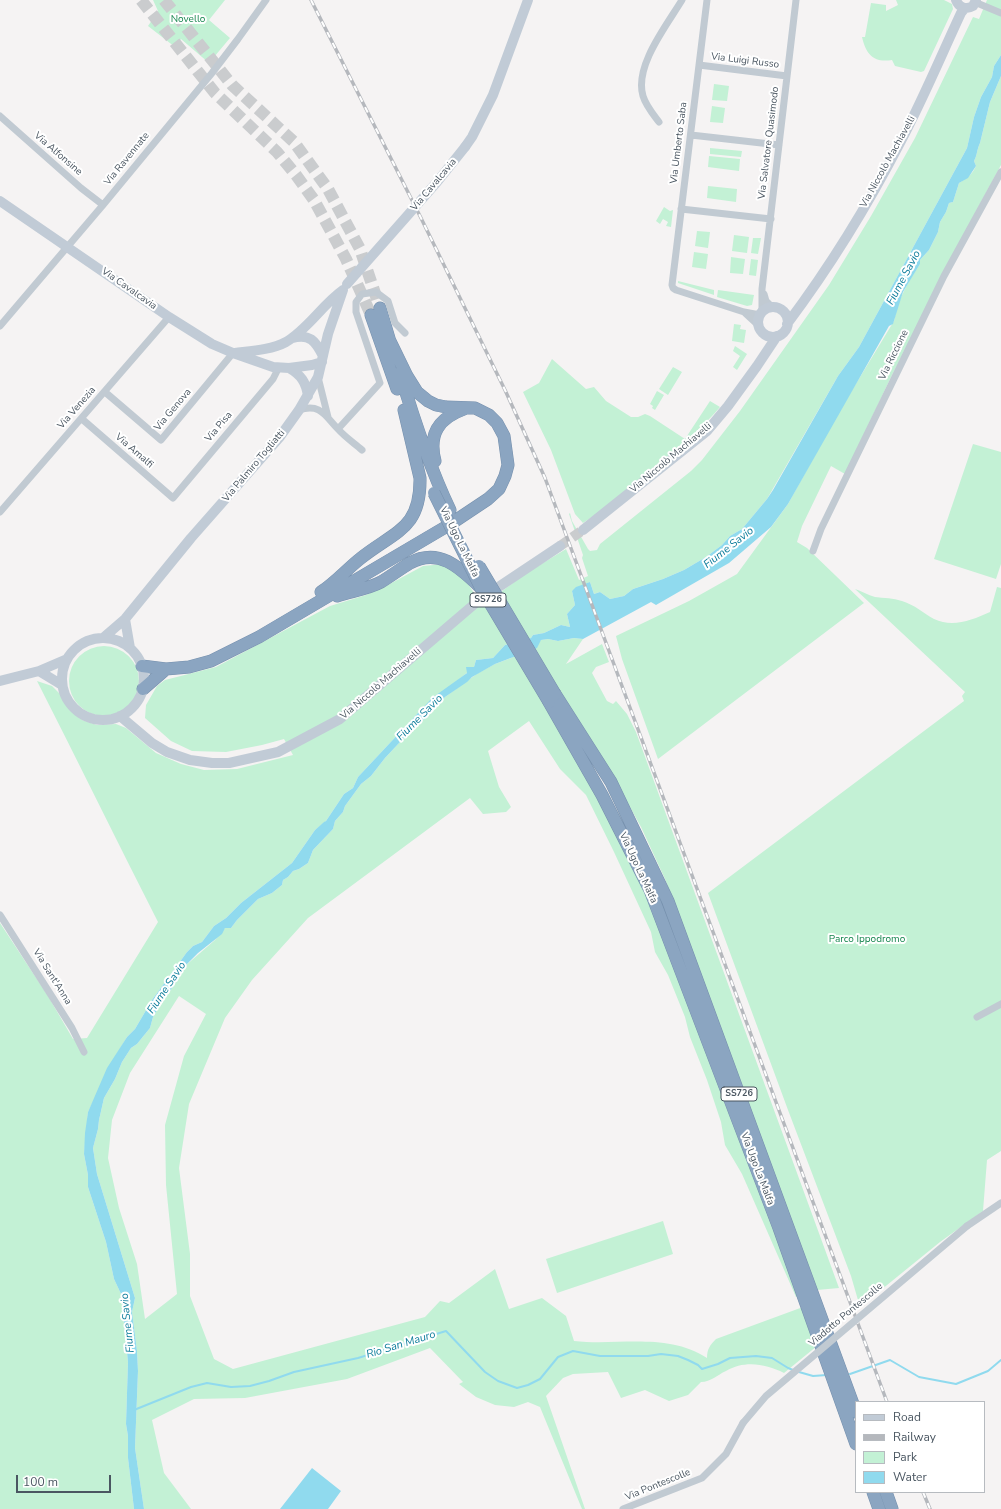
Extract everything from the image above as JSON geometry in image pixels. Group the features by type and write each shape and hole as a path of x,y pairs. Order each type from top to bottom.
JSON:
{"highway":[{"name":"Via Ugo La Malfa","path":"855,1409 668,901 611,782 552,698 482,588 434,493 404,410 375,312 389,339 415,423 450,510 486,579 552,698 650,890 779,1228 855,1441"},
{"path":"142,666 166,669 189,667 211,661 259,637 449,525 488,499 499,489 508,465 504,436 497,423 489,415 475,408 465,409 436,405 428,401 417,392 407,376 389,339"},
{"path":"450,510 432,449 433,437 443,421 449,416 465,409"},
{"path":"259,637 327,588 362,557 397,534 414,516 418,508 421,487 404,410"},
{"path":"312,605 350,592 368,588 423,558 433,557 448,561 468,575 482,588"},
{"path":"143,689 166,669"},
{"path":"873,1493 879,1509"},
{"path":"886,1493 892,1509"}],"street":[{"name":"Via Ravennate","path":"0,326 103,205 212,73 266,0"},
{"name":"Via Cavalcavia","path":"233,353 266,349 285,342 301,331 333,297 345,287 437,182 472,137 493,95 528,0"},
{"path":"659,122 647,106 643,96 641,84 642,71 647,58 682,0"},
{"name":"Via Umberto Saba","path":"707,0 672,282 673,288 763,318"},
{"name":"Via Salvatore Quasimodo","path":"763,318 766,301 762,289 796,0"},
{"path":"967,5 1001,13"},
{"name":"Via Niccolò Machiavelli","path":"787,324 802,304 884,173 967,5"},
{"name":"Via Luigi Russo","path":"699,65 787,76"},
{"name":"Via Alfonsine","path":"0,116 103,205"},
{"path":"691,135 779,145"},
{"name":"Via Riccione","path":"813,551 821,529 944,276 1001,172"},
{"name":"Via Cavalcavia","path":"1,204 68,246 169,317 212,344 274,367 284,368 312,365 323,359 313,340 306,336 292,338"},
{"path":"681,209 771,219"},
{"name":"Via Palmiro Togliatti","path":"103,638 125,619 191,538 279,438 299,410 318,377 336,308 345,287"},
{"path":"338,430 380,382 356,312 356,302 362,294 376,292 388,301 395,323 405,333"},
{"path":"784,312 794,310 802,304"},
{"path":"779,309 784,312 787,319 787,324 784,331 776,336 769,336 763,318 779,309"},
{"name":"Via Venezia","path":"0,512 169,317"},
{"path":"763,318 763,357"},
{"name":"Via Niccolò Machiavelli","path":"583,530 707,431 728,406 776,336"},
{"name":"Via Genova","path":"105,392 160,440 233,353"},
{"name":"Via Cavalcavia","path":"284,368 298,374 304,381 308,396"},
{"name":"Via Pisa","path":"173,498 273,378 284,368"},
{"path":"318,377 328,417"},
{"path":"308,396 319,399 325,403"},
{"path":"299,410 313,408 321,411 328,417 338,430 362,450"},
{"name":"Via Amalfi","path":"82,419 173,498"},
{"path":"500,586 560,546"},
{"name":"Via Niccolò Machiavelli","path":"120,716 152,743 167,752 190,760 212,763 229,763 278,752 340,719 478,600"},
{"path":"125,619 130,648"},
{"path":"103,638 117,640 130,648 137,656 142,666 144,678 143,689 139,698 131,709 120,716 105,720 92,718 80,713 68,700 62,685 63,671 67,659 73,651 81,644 94,639 103,638"},
{"path":"0,681 39,671 67,659"},
{"path":"39,671 62,685"},
{"path":"131,709 140,733"},
{"name":"Via Sant'Anna","path":"0,915 72,1028 84,1052"},
{"path":"977,1017 1001,1004"},
{"name":"Viadotto Pontescolle","path":"743,1423 766,1396 966,1226 1001,1203"},
{"name":"Via Pontescolle","path":"623,1509 702,1478 726,1454 743,1423"}],"green space":[{"name":"Novello","path":"153,0 225,0 209,20 230,38 209,63 181,39 175,47 148,26 158,11"},
{"path":"896,0 944,0 952,4 953,9 924,71 921,72 895,66 892,60 885,61 875,59 868,53 864,43 862,37 865,37 871,3 886,5 886,11 898,5"},
{"path":"987,0 1001,0 1001,55 994,66 992,77 981,97 974,117 967,148 859,347 838,376 767,499 742,529 730,536 722,545 706,557 684,570 633,589 624,596 610,599 600,592 594,594 590,582 572,591 575,605 567,614 570,627 561,625 544,633 533,635 531,638 505,645 493,658 476,660 474,667 419,712 358,777 353,788 344,794 326,821 315,830 292,863 241,903 226,918 214,926 202,942 193,946 187,952 152,1000 135,1029 127,1037 88,1112 84,1154 88,1175 88,1187 106,1242 114,1279 121,1294 128,1362 126,1424 128,1436 128,1458 134,1509 0,1509 0,923 48,996 73,1039 87,1038 158,922 37,681 52,686 60,694 68,708 82,720 97,725 116,724 126,728 156,753 181,764 204,770 237,769 293,755 284,739 226,752 192,751 171,741 145,718 146,705 157,686 165,680 216,667 330,606 366,595 423,566 444,564 467,582 482,606 525,574 566,549 579,580 588,576 582,558 583,555 569,514 570,513 572,521 588,549 590,551 597,550 600,544 691,471 702,460 740,411 829,285 871,216 915,138 973,17 979,19"},
{"path":"1001,76 1001,165 959,243 891,377 845,474 831,466 802,526 797,542 807,548 864,603 658,759 622,659 616,636 689,601 737,574 788,504 837,415 894,321 898,305 904,291 920,264 920,260 929,250 938,232 940,222 949,203 953,202 959,183 973,172 976,166 974,161 990,102"},
{"path":"714,84 729,86 727,101 712,100"},
{"path":"712,106 725,108 723,123 710,122"},
{"path":"710,148 742,151 741,157 710,154"},
{"path":"709,156 740,159 739,171 708,167"},
{"path":"708,186 737,189 736,202 707,198"},
{"path":"664,207 670,211 673,210 671,227 666,226 668,222 663,219 660,224 656,221"},
{"path":"697,231 710,232 708,248 695,246"},
{"path":"734,235 749,237 747,253 732,251"},
{"path":"753,238 761,238 758,254 751,253"},
{"path":"694,252 708,254 706,269 692,267"},
{"path":"731,257 745,259 743,274 730,273"},
{"path":"751,259 758,260 756,276 749,275"},
{"path":"678,281 714,290 714,295 678,283"},
{"path":"718,290 754,295 752,305 747,306 717,297"},
{"path":"734,324 741,325 740,329 746,330 744,343 732,341"},
{"path":"735,346 747,354 737,370 733,367 740,356 733,351"},
{"path":"552,359 586,389 594,387 606,401 631,417 638,417 645,414 650,416 685,439 710,401 720,407 698,430 652,470 618,498 583,523 575,514 551,450 523,392 539,383"},
{"path":"673,367 682,372 668,395 659,389"},
{"path":"657,391 664,395 655,410 650,404"},
{"path":"973,444 1001,452 1001,564 996,579 934,559"},
{"name":"Parco Ippodromo","path":"997,587 1001,588 1001,1151 987,1160 983,1211 940,1242 860,1307 851,1276 708,893 964,701 962,696 965,692 855,589 875,597 902,601 941,622 955,623 976,618 990,612"},
{"path":"574,638 583,639 566,664 602,644 609,662 596,667 592,673 607,701 613,704 616,701 627,714 636,732 839,1288 817,1290 665,879 641,827 604,760 566,700 546,709 595,790 646,889 799,1296 796,1297 742,1174 725,1145 721,1122 707,1080 690,1037 685,1017 668,975 655,952 651,932 614,852 586,795 560,769 529,721 488,751 499,787 511,807 506,812 483,814 470,798 308,918 252,980 225,1018 189,1104 179,1168 190,1254 190,1296 214,1359 233,1369 425,1317 440,1301 449,1303 495,1269 509,1309 542,1298 566,1316 574,1341 642,1342 676,1345 692,1350 707,1358 709,1347 716,1339 803,1307 817,1346 784,1373 770,1367 755,1364 741,1365 726,1371 711,1380 701,1382 688,1395 669,1401 645,1390 621,1398 608,1372 573,1374 563,1378 546,1396 585,1509 582,1509 540,1407 528,1402 514,1407 495,1405 476,1397 459,1384 463,1382 430,1348 347,1379 245,1398 194,1399 152,1420 164,1473 191,1509 144,1509 135,1448 138,1371 132,1312 135,1298 97,1174 93,1148 104,1098 115,1079 122,1062 131,1048 137,1044 150,1028 153,1017 185,966 215,940 225,928 231,928 258,899 272,893 282,885 283,880 293,871 308,863 313,850 333,829 335,821 343,812 345,806 361,784 371,776 385,758 416,725 427,718 445,697 478,673 511,658 541,640 548,639 558,641","holes":["179,996 206,1014 184,1056 165,1125 166,1185 177,1294 145,1319 137,1264 119,1208 108,1158 112,1120 130,1073"]},
{"path":"104,646 117,649 129,656 136,668 139,681 136,694 129,706 117,713 104,716 91,713 79,706 72,694 69,681 72,668 79,656 91,649"},
{"path":"663,1221 673,1254 557,1293 546,1259"}],"water":[{"name":"Fiume Savio","path":"1001,55 1001,76 990,102 974,161 976,166 968,178 959,183 953,202 949,203 940,222 938,232 929,250 920,260 920,264 903,292 893,324 889,326 788,504 771,527 729,563 656,605 651,602 583,639 574,638 558,641 548,639 541,640 537,648 495,664 472,677 445,697 439,705 434,708 426,718 416,725 385,758 371,776 361,784 345,806 343,812 335,821 333,829 313,850 308,863 293,871 283,880 282,885 272,893 258,899 231,928 225,928 222,934 198,953 185,966 153,1017 150,1028 137,1044 131,1048 122,1062 115,1079 104,1098 93,1148 97,1174 135,1298 132,1312 138,1371 135,1448 144,1509 134,1509 128,1458 128,1436 126,1424 128,1362 121,1294 114,1279 106,1242 88,1187 88,1175 84,1154 88,1112 107,1068 127,1037 135,1029 152,1000 187,952 193,946 202,942 214,926 226,918 241,903 292,863 315,830 326,821 344,794 353,788 358,777 432,698 467,673 466,667 474,667 476,660 493,658 505,645 531,638 533,635 544,633 561,625 570,627 567,614 575,605 572,591 576,587 590,582 594,594 600,592 610,599 624,596 633,589 684,570 706,557 722,545 730,536 742,529 773,490 838,376 859,347 967,148 974,117 981,97 992,77 994,66"},
{"path":"312,1468 341,1491 328,1509 280,1509"}],"waterway":[{"name":"Rio San Mauro","path":"134,1410 191,1387 207,1383 231,1387 250,1386 294,1372 358,1358 446,1331 485,1372 498,1381 517,1388 528,1385 540,1379 558,1357 573,1351 600,1356 648,1356 661,1354 678,1356 698,1365 702,1369 730,1358 756,1356 772,1358 793,1370"},
{"name":"Rio San Mauro","path":"850,1374 890,1360 919,1377 956,1384 988,1371 1001,1360"},
{"name":"Rio San Mauro","path":"799,1372 813,1376 827,1375"}],"tunnel":[{"path":"141,0 215,93 277,152 296,175 314,200 346,259 371,315"},
{"path":"164,0 232,85 294,142 328,189 360,249 380,308"},
{"path":"560,546 583,530"}],"railway":[{"path":"311,0 420,216 505,390 545,478 887,1401"},
{"path":"923,1493 930,1509"}]}
